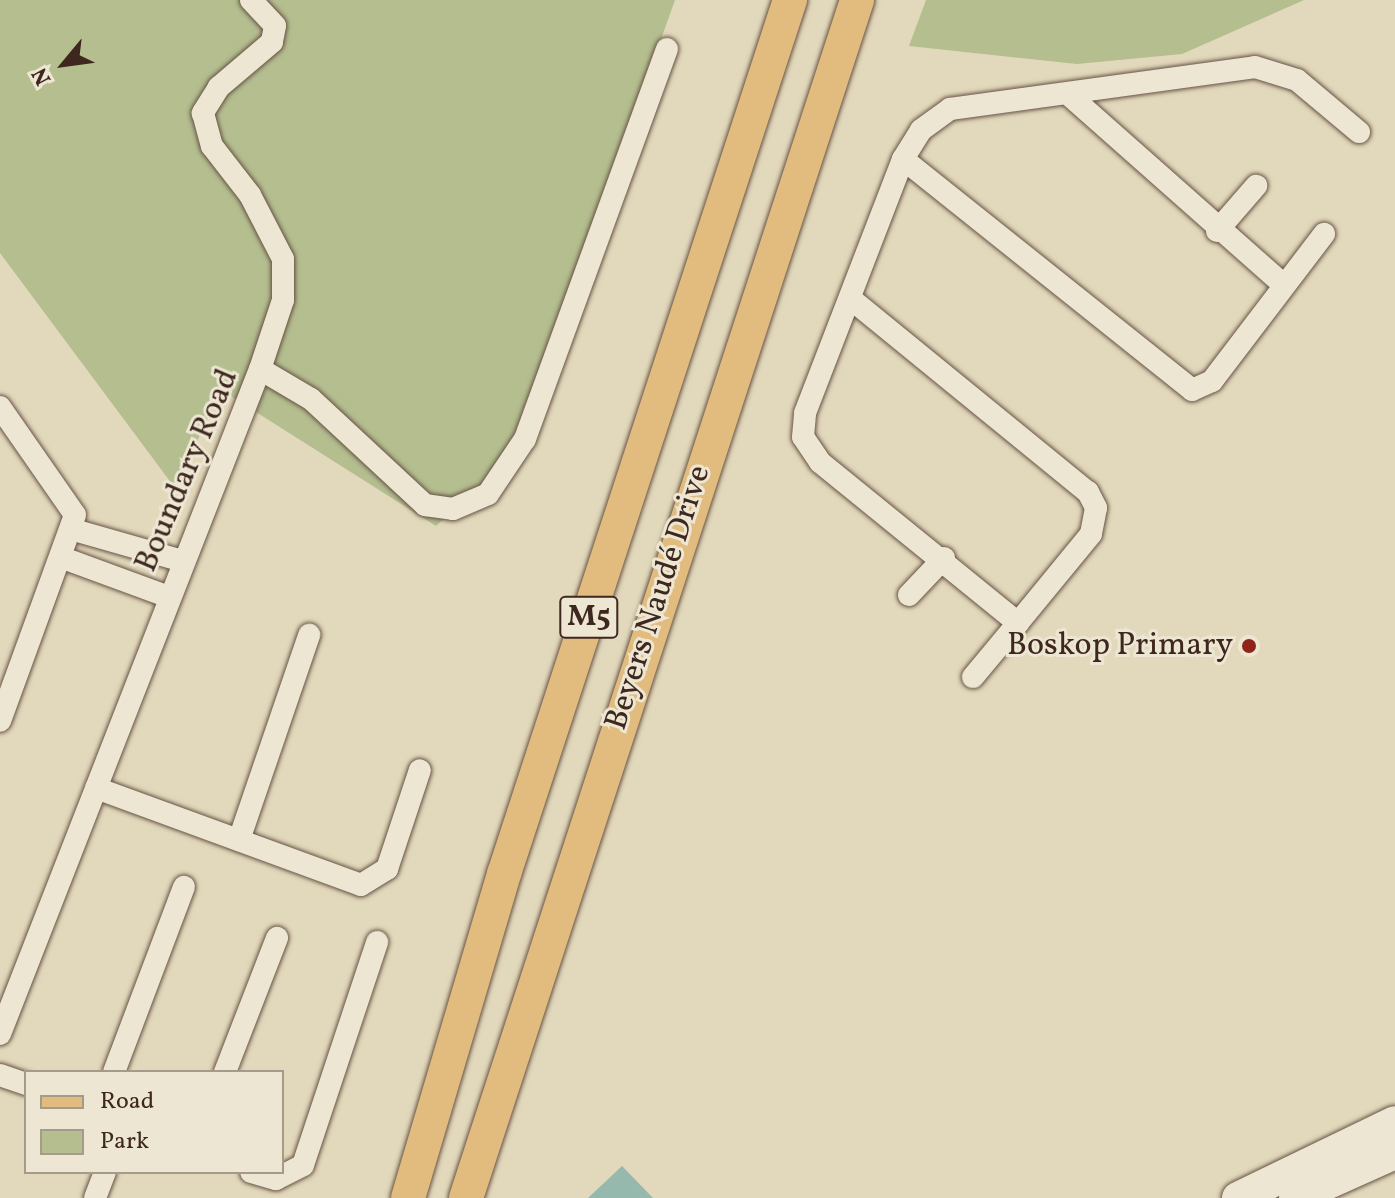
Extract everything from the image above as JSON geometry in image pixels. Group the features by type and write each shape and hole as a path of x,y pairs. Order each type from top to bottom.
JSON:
{"main road":[{"name":"Beyers Naudé Drive","path":"408,1198 504,874 790,0"},
{"name":"Beyers Naudé Drive","path":"466,1198 857,0"}],"street":[{"path":"251,0 269,14 275,35 203,113 212,146 273,231 283,259 285,291 260,369"},
{"name":"Boundary Road","path":"0,1034 260,369 311,399 425,505 453,509 488,494 525,439 667,49"},
{"path":"1018,623 944,558 820,462 803,437 805,413 903,159 921,130 950,109 1255,67 1297,80 1359,132"},
{"path":"1068,94 1217,231 1283,284"},
{"path":"903,159 1192,390 1212,381 1324,234"},
{"path":"1217,231 1256,186"},
{"path":"851,299 1088,492 1096,508 1091,534 973,677"},
{"path":"0,407 66,494 74,530 0,721"},
{"path":"74,530 183,561"},
{"path":"63,558 169,597"},
{"path":"909,595 944,558"},
{"path":"239,840 309,635"},
{"path":"96,788 239,840 371,883 387,869 420,770"},
{"path":"115,1070 184,887"},
{"path":"226,1070 277,938"},
{"path":"258,1174 276,1179 303,1165 377,942"},
{"path":"0,1075 24,1083"},
{"path":"1238,1198 1395,1122"},
{"path":"1295,1198 1395,1153"},
{"path":"95,1198 104,1174"}],"green space":[{"path":"0,0 675,0 512,458 436,526 221,390 175,488 0,253"},
{"path":"926,0 1304,0 1182,54 1077,64 909,46"}],"water":[{"path":"622,1166 653,1198 588,1198"}],"place":[{"name":"Boskop Primary","path":"1249,646"}]}
